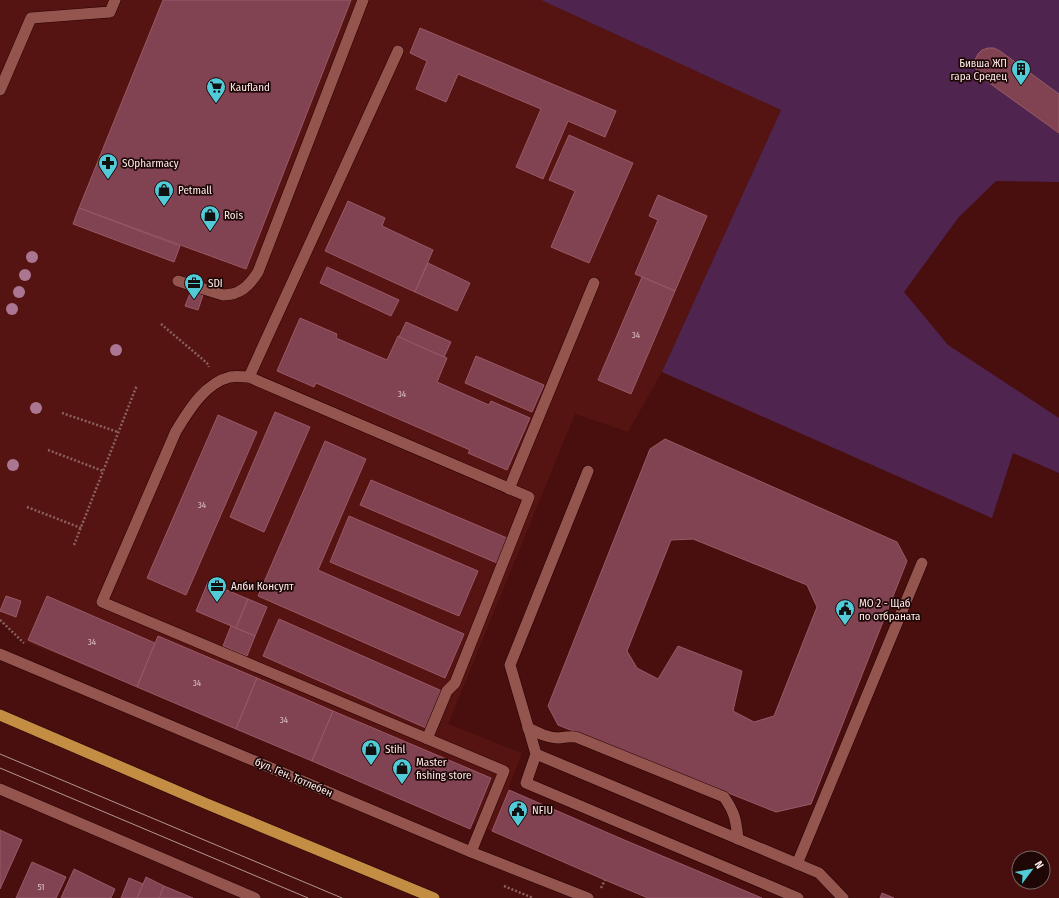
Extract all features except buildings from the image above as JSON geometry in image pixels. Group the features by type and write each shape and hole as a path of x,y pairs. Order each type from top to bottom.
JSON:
{"main road":[{"path":"0,715 207,804 434,898"}],"street":[{"path":"0,90 31,18 110,12 115,0"},
{"path":"178,281 223,295 229,295 247,288 251,282 261,265 363,0"},
{"path":"249,377 398,50"},
{"path":"509,489 594,283"},
{"path":"427,739 447,691 455,683 529,497 249,377 232,376 218,381 206,390 188,411 176,431 102,602 427,739 504,771 471,852"},
{"path":"588,471 510,665 536,754 526,783 798,898"},
{"path":"797,864 922,564"},
{"name":"бул. Ген. Тотлебен","path":"0,654 471,852 588,898"},
{"path":"528,728 541,734 558,738 569,736 576,737 724,797 733,810 738,839"},
{"path":"536,754 819,873 844,898"},
{"path":"0,789 255,898"}],"path":[{"path":"161,324 207,363 218,381"},
{"path":"74,545 137,385"},
{"path":"62,413 118,432"},
{"path":"48,450 103,471"},
{"path":"27,507 81,528"},
{"path":"0,620 24,643"},
{"path":"600,889 605,880"}],"shaded area":[{"path":"0,0 541,0 781,110 662,372 628,432 575,414 448,724 522,753 492,831 26,642 0,621"},
{"path":"541,0 1059,0 1059,182 996,181 958,218 904,292 948,345 1059,418 1059,473 1013,453 992,518 662,372 781,110"}],"tram line":[{"path":"0,754 342,898"},
{"path":"0,768 308,898"}],"place":[{"name":"Бивша ЖП гара Средец","path":"1021,86"},
{"name":"Kaufland","path":"216,104"},
{"name":"SOpharmacy","path":"108,180"},
{"name":"Petmall","path":"164,207"},
{"name":"Rois","path":"210,232"},
{"name":"SDI","path":"194,300"},
{"name":"Алби Консулт","path":"217,603"},
{"name":"МО 2 - Щаб по отбраната","path":"845,626"},
{"name":"Stihl","path":"371,766"},
{"name":"Master fishing store","path":"402,785"},
{"name":"NFIU","path":"518,827"}]}
